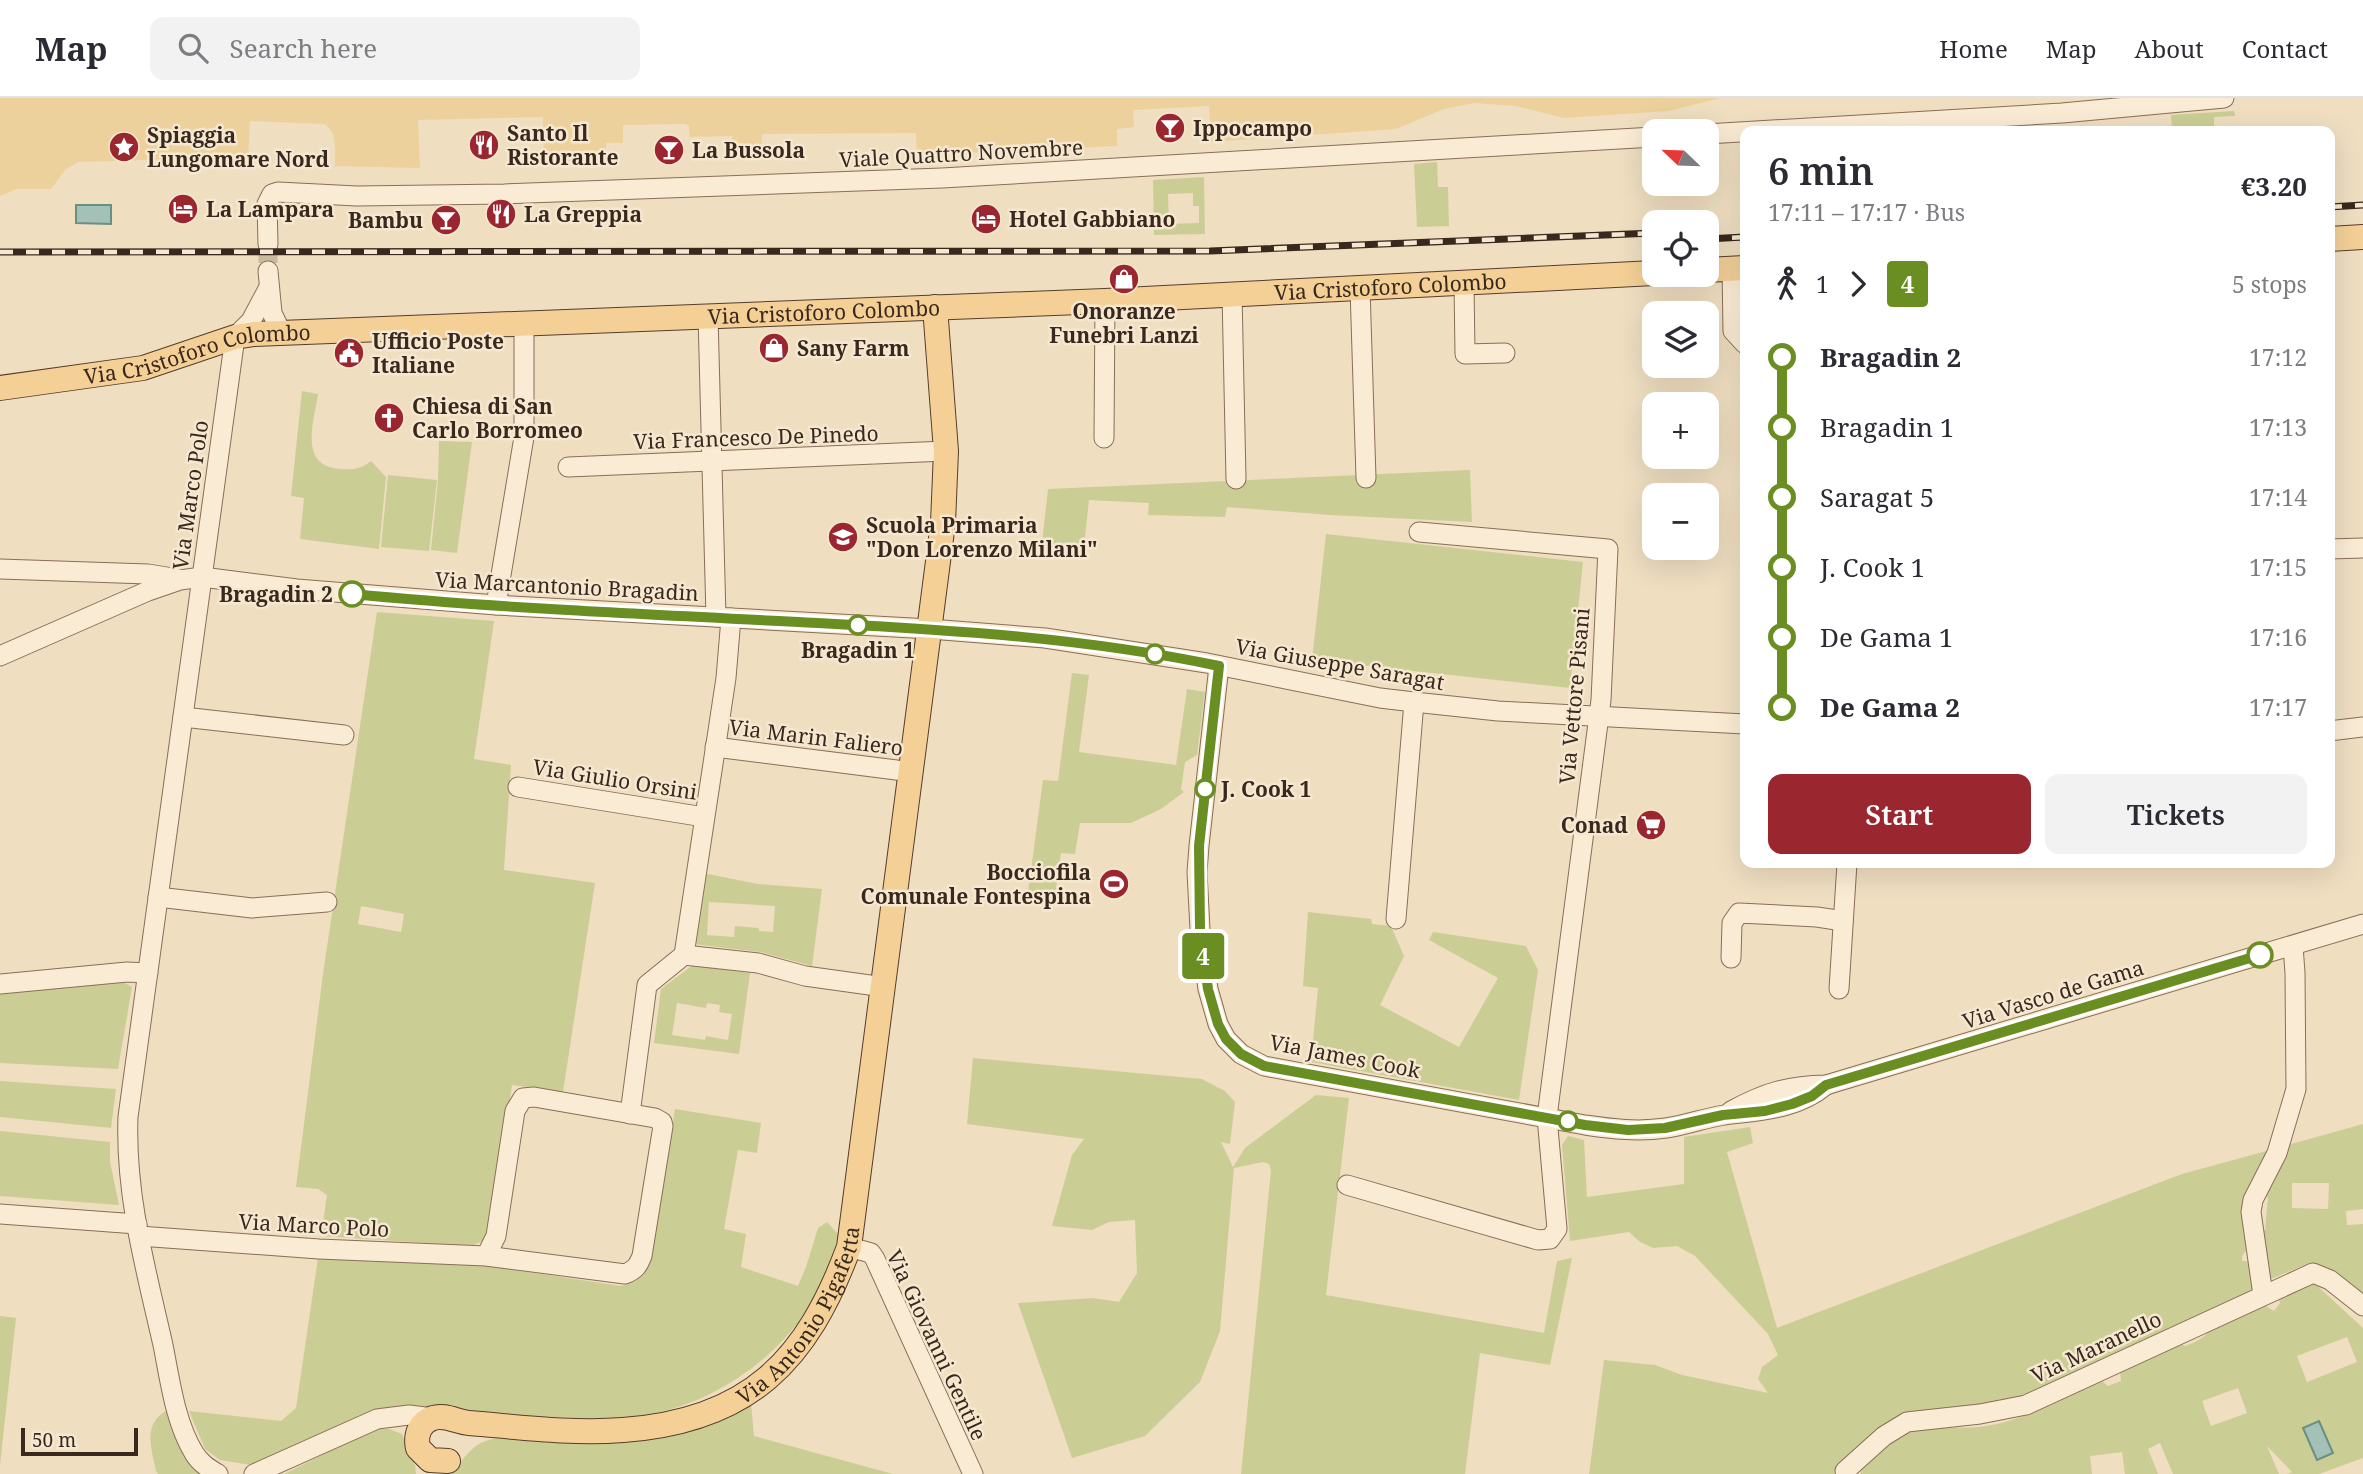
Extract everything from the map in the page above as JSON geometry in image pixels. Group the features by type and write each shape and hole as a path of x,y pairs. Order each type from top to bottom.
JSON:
{"main road":[{"path":"2335,239 2363,237"},
{"path":"1719,270 1738,269"},
{"name":"Via Cristoforo Colombo","path":"0,388 143,368 235,337 281,332 1105,301 1642,274"},
{"name":"Via Antonio Pigafetta","path":"438,1448 502,1426 620,1430 657,1427 724,1406 773,1376 809,1332 825,1306 849,1247 943,523 946,451 935,307"}],"street":[{"path":"1842,126 2062,113 2224,98"},
{"path":"1719,133 1740,132"},
{"name":"Viale Quattro Novembre","path":"268,244 267,204 271,195 278,192 358,196 504,194 942,178 1642,138"},
{"path":"1738,269 1733,331 1740,339"},
{"path":"235,337 251,321 268,280 272,313 281,332"},
{"path":"1464,283 1465,354 1505,353"},
{"path":"1360,288 1366,478"},
{"path":"1232,295 1236,479"},
{"path":"1104,438 1105,301"},
{"name":"Via Giulio Orsini","path":"684,954 726,678 712,461 708,316"},
{"path":"496,605 524,437 524,323"},
{"name":"Via Marco Polo","path":"218,1474 204,1466 194,1453 177,1409 129,1179 128,1117 235,337"},
{"name":"Via Francesco De Pinedo","path":"568,467 946,451"},
{"name":"Via Vettore Pisani","path":"1347,1185 1538,1240 1548,1240 1555,1235 1558,1226 1546,1117 1598,716 1608,549 1419,532"},
{"path":"2335,550 2363,548"},
{"path":"0,569 148,574 180,580"},
{"name":"Via Marcantonio Bragadin","path":"180,580 202,577 324,592 496,605 930,629"},
{"path":"0,656 148,591 180,580"},
{"name":"Via Giuseppe Saragat","path":"930,629 1068,641 1219,666 1380,698 1497,711 1740,724"},
{"name":"Via James Cook","path":"1219,666 1199,846 1198,884 1200,929 1208,989 1218,1024 1226,1039 1241,1054 1264,1066 1546,1117"},
{"path":"1396,919 1415,702"},
{"path":"183,718 344,736"},
{"path":"2335,730 2363,727"},
{"name":"Via Marin Faliero","path":"715,747 912,772"},
{"name":"Via Giulio Orsini","path":"518,787 704,817"},
{"path":"1839,989 1847,868"},
{"path":"158,897 252,908 327,902"},
{"path":"1731,958 1732,923 1740,913 1817,916 1843,921"},
{"name":"Via Vasco de Gama","path":"1546,1117 1611,1129 1646,1130 1685,1125 1723,1115 1765,1111 1812,1096 1826,1085 2363,924"},
{"path":"2263,1296 2250,1212 2253,1200 2277,1153 2296,1089 2293,946"},
{"path":"630,1114 648,985 684,954 758,963 805,976 884,987"},
{"path":"0,984 127,972 148,973"},
{"name":"Via Marco Polo","path":"138,1230 319,1250 486,1256 617,1275 633,1271 639,1265 662,1122 655,1118 534,1097 523,1098 515,1111 496,1236 486,1256"},
{"path":"0,1214 138,1230"},
{"name":"Via Giovanni Gentile","path":"849,1247 870,1253 875,1259 972,1474"},
{"name":"Via Maranello","path":"1845,1471 1884,1436 1907,1422 1991,1413 2026,1405 2313,1273 2330,1280 2363,1306"},
{"path":"254,1474 361,1425 393,1416 408,1415 438,1448"}],"green space":[{"path":"2234,111 2235,116 2214,117 2214,126 2172,126 2171,115"},
{"path":"1437,162 1438,187 1448,187 1449,226 1417,227 1414,164"},
{"path":"1204,177 1205,234 1154,235 1153,180","holes":["1193,193 1193,206 1199,206 1199,223 1169,224 1168,194"]},
{"path":"302,391 318,394 312,441 318,460 327,466 340,469 353,469 371,461 386,477 379,549 300,539 304,498 291,496"},
{"path":"439,441 472,442 457,553 431,550"},
{"path":"1470,470 1472,522 1227,507 1225,517 1148,515 1149,503 1089,500 1084,546 1042,543 1048,489"},
{"path":"388,475 437,480 429,551 381,547"},
{"path":"1326,534 1583,562 1570,688 1312,660"},
{"path":"377,612 494,621 474,759 511,765 504,870 595,883 563,1092 512,1085 490,1230 485,1240 471,1246 321,1236 327,1195 318,1189 296,1187 323,974","holes":["361,906 404,914 401,932 358,924"]},
{"path":"1072,673 1089,675 1079,752 1176,765 1187,689 1205,692 1197,755 1185,762 1181,789 1184,792 1161,809 1131,823 1080,823 1075,854 1061,853 1054,903 1027,900 1043,780 1058,781"},
{"path":"703,873 758,884 822,889 812,966 760,952 693,944","holes":["709,902 775,906 773,932 735,926 734,937 707,935"]},
{"path":"1308,912 1371,919 1372,924 1391,926 1404,956 1380,1005 1459,1047 1498,978 1429,940 1433,932 1526,946 1538,970 1519,1100 1311,1062 1318,988 1303,986"},
{"path":"693,965 750,973 739,1054 654,1043 661,989","holes":["677,1003 706,1008 707,1003 720,1005 719,1012 732,1014 728,1040 672,1035"]},
{"path":"123,982 132,987 118,1069 0,1063 0,993"},
{"path":"973,1058 1202,1079 1225,1091 1235,1102 1230,1144 1221,1142 1233,1167 1245,1148 1316,1095 1349,1098 1326,1295 1544,1333 1557,1261 1572,1258 1550,1365 1480,1353 1465,1474 1241,1474 1271,1170 1269,1164 1263,1162 1234,1168 1220,1331 1200,1382 1145,1436 1072,1458 1018,1303 1093,1298 1119,1302 1137,1273 1135,1220 1109,1222 1092,1230 1052,1226 1072,1155 1084,1139 967,1124"},
{"path":"0,1081 116,1089 111,1128 0,1117"},
{"path":"675,1109 761,1123 757,1153 738,1150 724,1229 746,1234 741,1267 798,1286 818,1228 827,1222 839,1235 830,1264 813,1301 794,1328 760,1362 720,1389 698,1399 675,1408 640,1416 491,1416 413,1407 251,1465 220,1460 205,1449 189,1411 281,1421 296,1408 318,1258 481,1265 621,1286 636,1280 650,1261"},
{"path":"2363,1124 2363,1209 2346,1211 2347,1225 2363,1224 2363,1296 2303,1266 2268,1280 2261,1235 2265,1230 2268,1198 2263,1194 2284,1146","holes":["2292,1183 2329,1183 2328,1209 2292,1208"]},
{"path":"1750,1127 1753,1143 1727,1152 1777,1328 2182,1174 2270,1150 2248,1248 2242,1256 2242,1261 2250,1261 2255,1291 2027,1396 2002,1404 1938,1410 1850,1457 1834,1474 1589,1474 1604,1360 1655,1365 1682,1375 1768,1393 1758,1379 1762,1367 1778,1355 1768,1334 1695,1256 1677,1246 1653,1248 1640,1242 1629,1232 1570,1241 1562,1145 1568,1136 1584,1140 1587,1197 1684,1184 1684,1137"},
{"path":"0,1131 110,1142 110,1162 119,1205 0,1196"},
{"path":"2312,1281 2363,1328 2363,1458 2319,1474 2287,1474 2292,1472 2267,1446 2279,1474 2173,1474 2160,1443 2148,1449 2158,1474 2125,1474 2122,1452 2090,1456 2092,1474 1860,1474 1880,1449 1907,1433 1997,1424 2037,1411 2101,1380 2108,1386 2121,1381 2120,1371 2179,1343 2185,1346 2193,1343 2211,1328 2263,1304 2274,1311 2280,1303 2278,1297","holes":["2347,1337 2357,1362 2307,1382 2297,1356","2238,1388 2247,1413 2211,1426 2202,1401"]},
{"path":"0,1316 16,1318 0,1465"},
{"path":"751,1403 754,1436 893,1474 448,1474 478,1445 496,1438 522,1437 590,1444 644,1440 685,1431"},
{"path":"169,1409 184,1451 199,1474 158,1474 156,1471 150,1436 155,1421"},
{"path":"375,1429 389,1429 402,1434 416,1474 284,1474"}],"sand":[{"name":"Spiaggia Lungomare Nord","path":"0,98 1720,98 1669,111 1564,118 1516,106 1474,103 1444,109 1396,129 1211,142 1209,106 1133,110 1134,127 1117,129 1117,146 917,155 916,133 762,134 761,158 734,159 732,136 690,137 689,126 685,124 623,125 623,143 606,143 606,162 544,163 543,117 418,120 420,168 335,166 334,138 325,124 250,121 248,163 209,158 78,162 65,170 51,189 17,189 0,196"}],"water":[{"path":"76,205 111,205 111,224 76,223"},
{"path":"2319,1421 2333,1453 2317,1460 2303,1428"}],"tunnel":[{"path":"268,244 268,271"}],"railway":[{"path":"2335,207 2363,205"},
{"path":"0,252 1210,251 1642,233"},
{"path":"1719,238 1740,237"}],"bus line":[{"name":"4","path":"352,594 1045,638 1219,666 1197,873 1200,929 1208,989 1218,1024 1233,1047 1264,1066 1585,1125 1628,1130 1665,1128 1792,1104 1812,1096 1826,1085 2260,955"}],"place":[{"name":"Ippocampo","path":"1170,128"},
{"name":"Santo Il Ristorante","path":"484,145"},
{"name":"Spiaggia Lungomare Nord","path":"124,147"},
{"name":"La Bussola","path":"669,150"},
{"name":"La Lampara","path":"183,209"},
{"name":"La Greppia","path":"501,214"},
{"name":"Hotel Gabbiano","path":"986,219"},
{"name":"Bambu","path":"446,220"},
{"name":"Onoranze Funebri Lanzi","path":"1124,279"},
{"name":"Sany Farm","path":"774,348"},
{"name":"Ufficio Poste Italiane","path":"349,353"},
{"name":"Chiesa di San Carlo Borromeo","path":"389,418"},
{"name":"Scuola Primaria \"Don Lorenzo Milani\"","path":"843,537"},
{"name":"Bragadin 2","path":"352,594"},
{"name":"Bragadin 1","path":"858,625"},
{"name":"J. Cook 1","path":"1205,789"},
{"name":"Conad","path":"1651,825"},
{"name":"Bocciofila Comunale Fontespina","path":"1114,884"}]}
